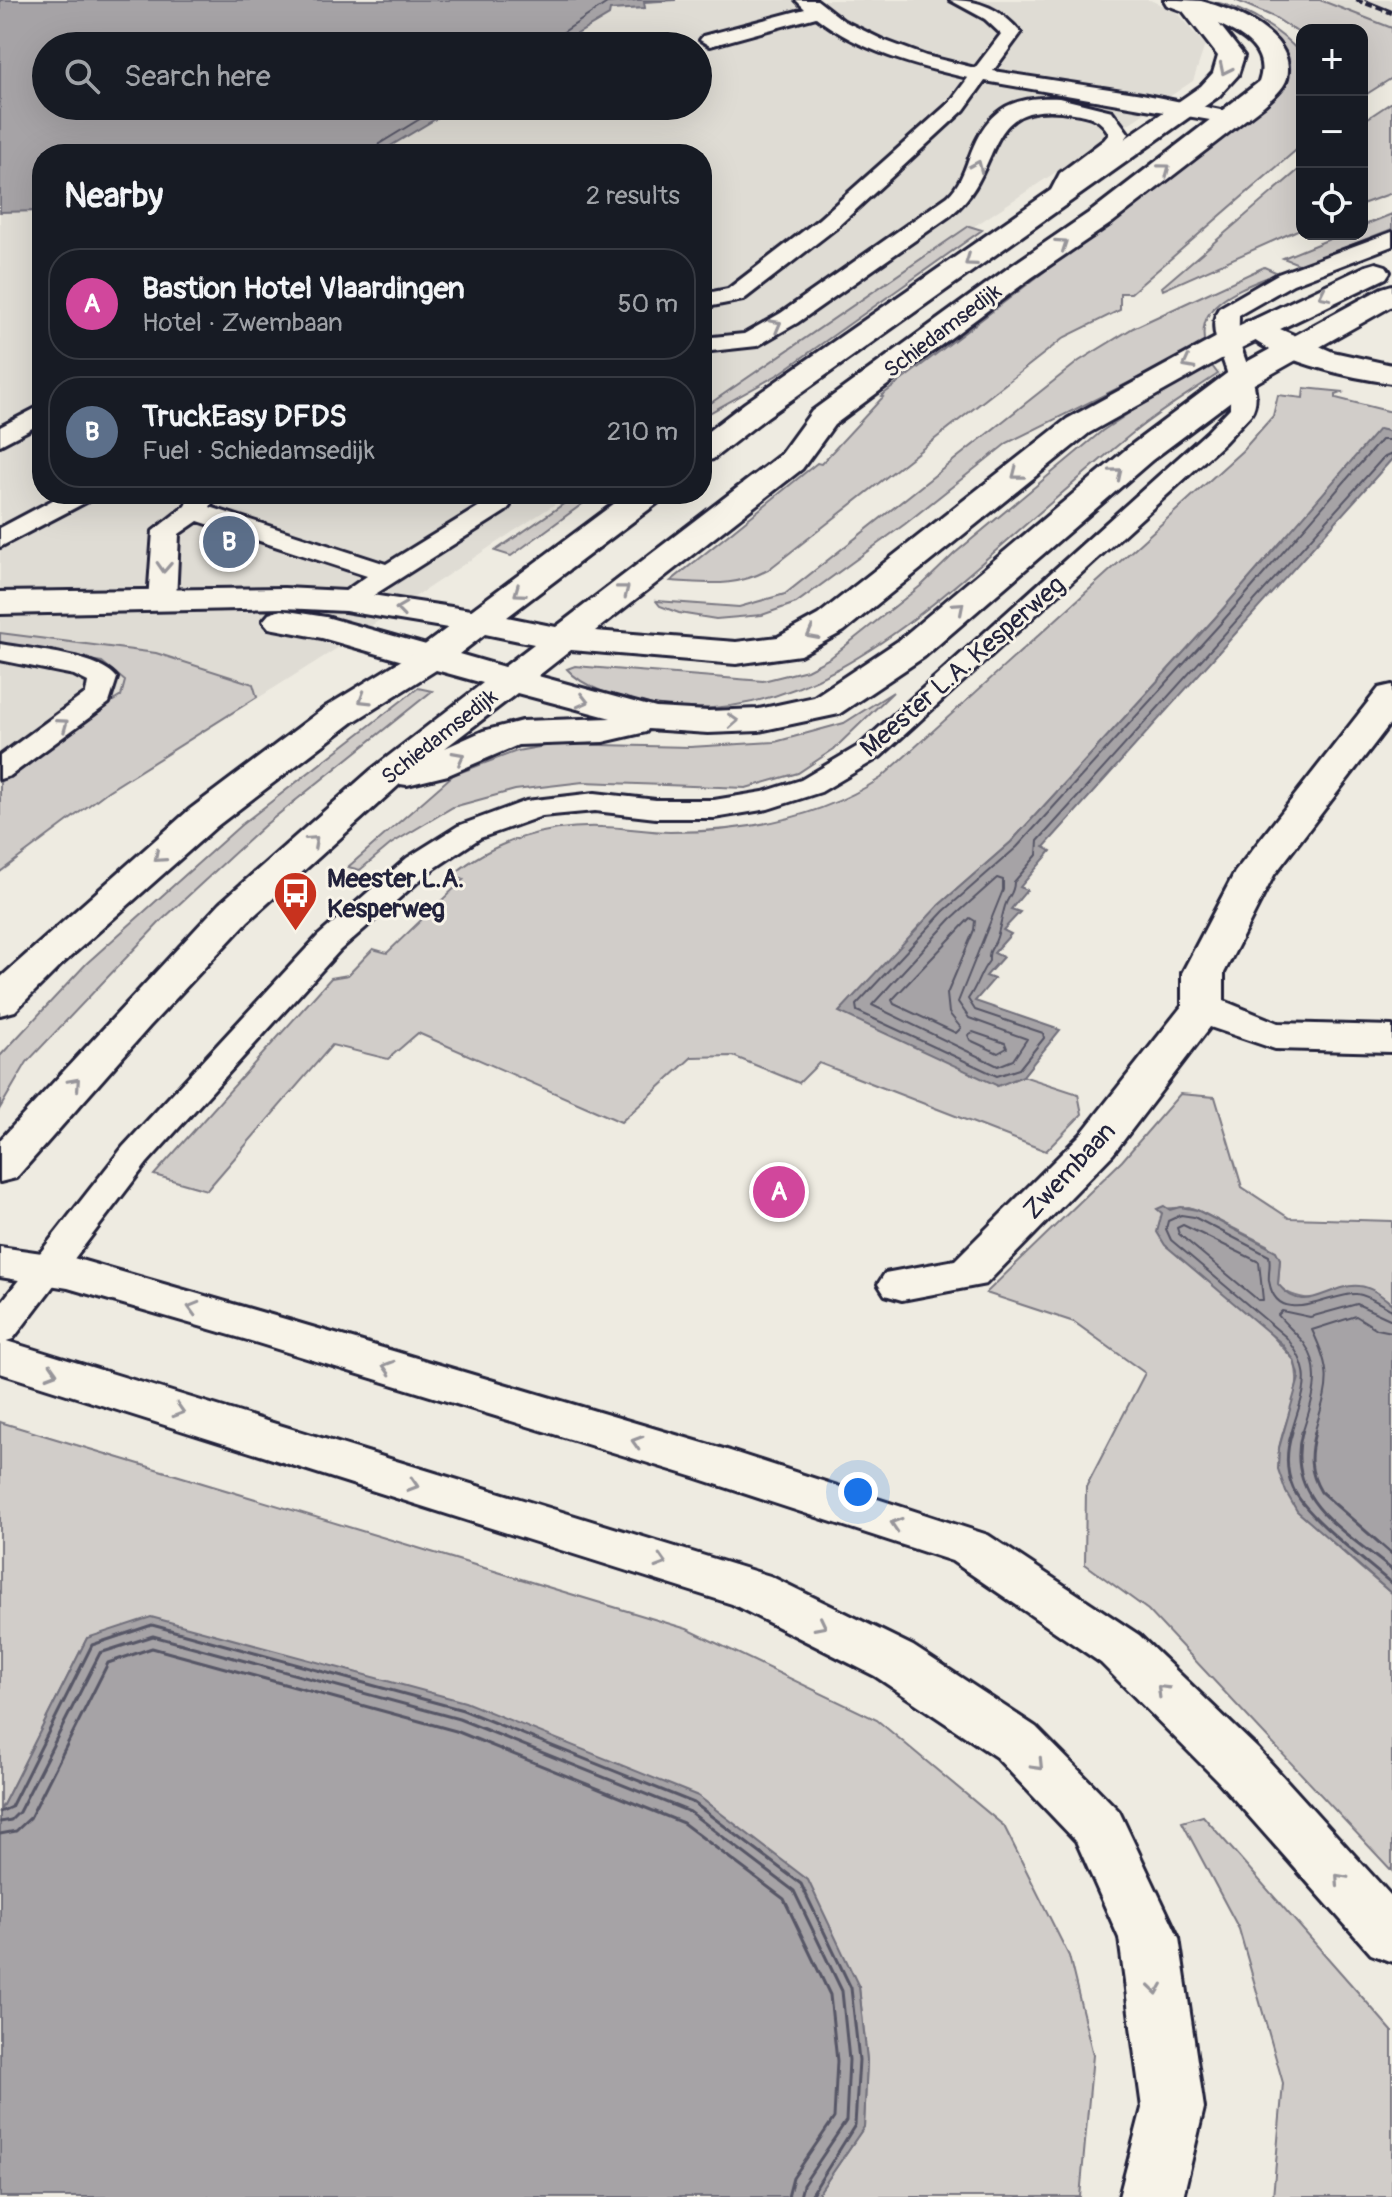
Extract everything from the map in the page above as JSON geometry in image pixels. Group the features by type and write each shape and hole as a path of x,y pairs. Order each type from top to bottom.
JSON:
{"main road":[{"name":"Schiedamsedijk","path":"712,444 756,410 1186,109 1225,75 1231,56 1184,3"},
{"name":"Schiedamsedijk","path":"0,1168 234,912 385,777 791,462 823,418 1254,101 1274,80 1275,59 1244,26 1184,3"},
{"path":"0,603 284,598 345,601 563,639 736,653 787,647 831,623 1078,426 1243,335 1392,265"},
{"name":"Meester L.A. Kesperweg","path":"431,658 655,719 708,722 759,720 826,706 911,649 1129,463 1241,378 1392,294"},
{"path":"1243,335 1302,342 1353,370 1392,374"},
{"path":"0,1002 46,956 203,818 340,714 431,658 635,504"},
{"path":"218,601 273,619 326,628 431,658"},
{"path":"1392,696 1255,872 1203,973 1203,1007 1240,1025 1275,1036 1392,1039"},
{"path":"385,777 433,770 476,748 511,735 554,730 603,731 655,719"},
{"name":"Zwembaan","path":"902,1284 969,1273 1097,1144 1203,1007"},
{"path":"24,1265 253,1326 712,1464 970,1548 1120,1649 1238,1765 1392,1937"},
{"path":"0,1356 751,1590 894,1661 1016,1742 1099,1827 1149,1938 1173,2108 1151,2197"}],"lane":[{"path":"712,299 735,295 827,224 957,106 1011,33 992,15 959,0"},
{"path":"712,39 811,6 863,46 983,74 1233,118"},
{"path":"712,344 749,341 943,210 962,194 995,125 1014,110 1038,104 1071,105 1101,112 1115,121 1119,134 1111,144 1067,177 1057,200"},
{"path":"1243,335 1227,313 1249,296 1392,239"},
{"name":"Meester L.A. Kesperweg","path":"24,1265 135,1155 329,943 418,865 469,832 537,807 595,802 656,809 714,809 768,800 823,779 870,751 1216,437 1242,409 1243,335"},
{"path":"0,408 32,410"},
{"path":"0,438 32,417"},
{"path":"0,539 65,504"},
{"path":"162,601 166,531 197,504"},
{"path":"204,504 389,574"},
{"path":"345,601 497,506"},
{"path":"0,652 82,668 103,678 99,697 0,770"},
{"path":"0,1330 24,1265"}],"shaded area":[{"path":"0,0 1150,0 1175,11 1205,45 1193,81 712,400 712,144 32,144 32,504 555,504 336,649 0,860"},
{"path":"1196,0 1225,5 1254,17 1296,49 1296,150 1131,293 1120,293 1120,310 1065,337 768,570 732,582 671,581 817,463 821,464 881,396 1269,100 1284,82 1225,12"},
{"path":"1235,0 1320,0 1392,28 1392,78 1368,93 1368,24 1296,24 1296,31 1274,17"},
{"path":"1320,0 1392,0 1392,28 1391,28"},
{"path":"1392,102 1392,193 1368,202 1368,168 1368,118"},
{"path":"1296,172 1296,231 1163,290 1162,287"},
{"path":"1392,214 1392,229 1368,238 1368,224"},
{"path":"969,226 982,230 779,374 712,411 712,402"},
{"path":"1327,240 1364,240 1301,265 1283,258"},
{"path":"1264,267 1278,273 1238,290 1215,306 1207,317 1205,345 1007,443 905,524 796,603 762,615 716,619 679,613 660,606 656,601 739,607 785,594 1079,361 1133,328"},
{"path":"1212,366 1218,374 1134,432 912,620 863,654 812,682 759,701 702,709 623,698 592,687 567,669 575,666 763,681 807,670 830,658 923,584 954,554 1102,431 1188,374"},
{"path":"1304,388 1344,392 1336,398 1392,412 1392,432 1379,430 1215,618 1011,842 939,905 997,1086 1023,1076 1078,1094 1082,1114 1046,1151 819,1063 799,1083 733,1056 692,1057 621,1122 418,1033 388,1059 332,1045 207,1190 154,1175 331,978 348,975 373,949 387,953 464,879 453,875 486,852 542,832 582,827 670,832 752,826 832,804 881,778 1242,451 1273,416 1278,395 1303,398"},
{"path":"563,504 582,504 511,556 495,551"},
{"path":"0,633 156,653 253,684 257,697 108,791 0,872 0,782 81,721 121,696 125,681 102,662 0,647"},
{"path":"418,688 432,691 265,825 162,920 27,1062 0,1108 0,1056 87,963 241,825"},
{"path":"893,692 834,749 798,773 746,788 583,782 515,790 453,807 391,844 360,870 348,867 453,775 517,751 556,744 690,747 775,742 844,723"},
{"path":"1180,1094 1215,1097 1242,1187 1289,1218 1392,1221 1392,1304 1376,1292 1310,1298 1287,1292 1278,1284 1280,1259 1267,1245 1189,1207 1158,1209 1294,1360 1297,1384 1279,1449 1280,1469 1288,1489 1319,1529 1392,1594 1392,1871 1148,1610 1085,1564 1086,1487 1145,1373 1074,1322 986,1293 1122,1161"},
{"path":"0,1422 687,1629 877,1720 1004,1826 1069,1956 1093,2055 1080,2197 816,2197 864,2127 867,2060 859,1987 87,1638 0,1811"},
{"path":"1203,1816 1392,2031 1392,2197 1273,2197 1283,2083 1239,1929 1182,1822"}],"water":[{"path":"0,0 676,0 644,2 645,8 610,10 609,15 580,32 32,32 32,120 434,120 394,144 32,144 32,211 0,212"},
{"path":"1379,429 1392,432 1392,459 1044,847 1051,851 1020,887 1027,890 1011,909 1020,912 1003,930 1011,934 994,953 1003,957 986,976 994,979 975,1001 1060,1030 1023,1076 998,1086 839,1012 939,905 1011,842 1215,618"},
{"path":"1164,1206 1170,1210 1180,1207 1197,1210 1276,1251 1280,1259 1278,1284 1297,1298 1307,1299 1348,1286 1359,1286 1373,1290 1392,1304 1392,1594 1297,1511 1278,1469 1279,1448 1299,1378 1294,1360 1281,1343 1165,1245 1157,1232 1162,1213 1157,1209"},
{"path":"151,1617 465,1702 698,1796 808,1880 859,1987 867,2060 864,2127 816,2197 0,2197 0,1811 87,1638"}],"tram line":[{"path":"1365,0 1392,11"}],"railway":[{"path":"1356,0 1392,13"}],"place":[{"name":"TruckEasy DFDS","path":"229,542"},
{"name":"Meester L.A. Kesperweg","path":"296,932"},
{"name":"Bastion Hotel Vlaardingen","path":"779,1192"}]}
